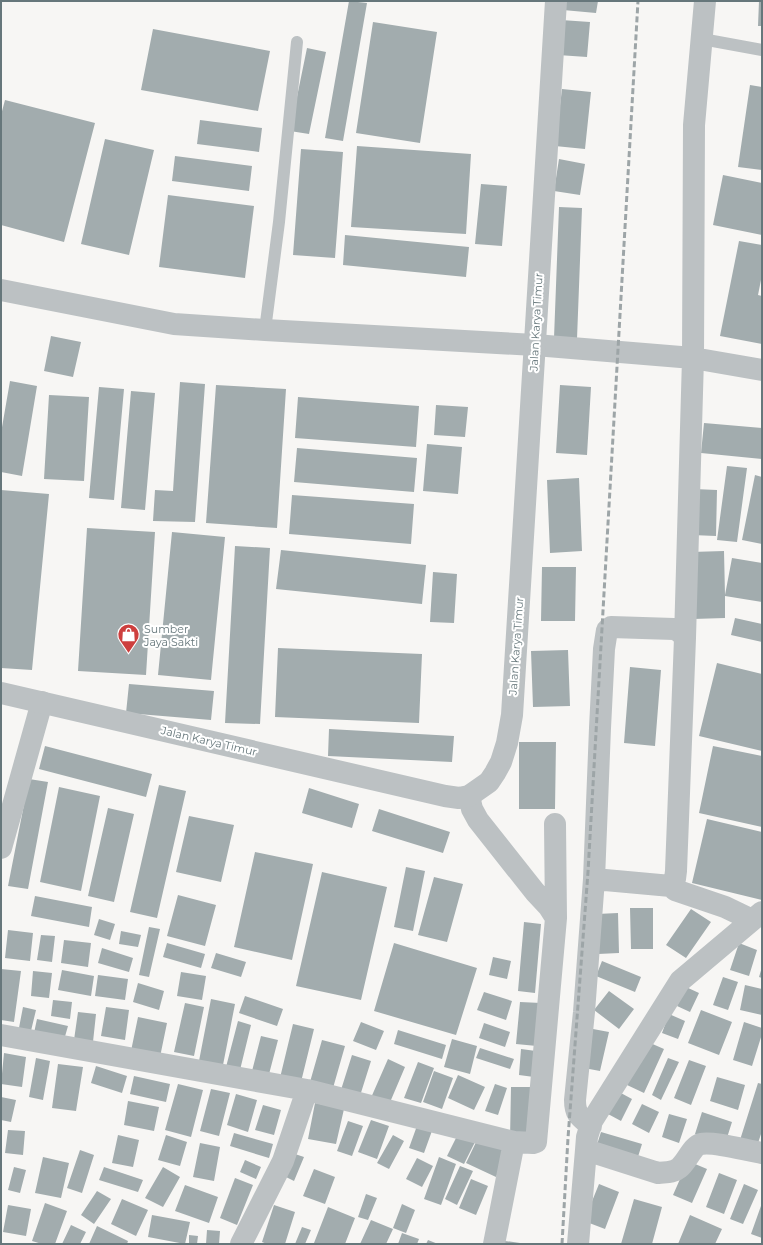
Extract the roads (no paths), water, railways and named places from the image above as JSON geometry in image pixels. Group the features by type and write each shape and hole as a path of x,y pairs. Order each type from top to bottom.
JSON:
{"street":[{"name":"Jalan Karya Timur","path":"1,692 445,796 459,798 468,796 489,782 495,773 507,743 512,715 556,1"},
{"path":"672,886 676,871 685,638 693,358 694,126 705,1"},
{"path":"1,290 174,324 535,345 693,358 762,370"},
{"path":"591,1126 578,1116 575,1107 575,1100 584,1012 594,879 604,649 607,630 611,627 674,629 680,632 685,638"},
{"path":"1,848 42,702"},
{"path":"468,796 472,809 478,820 535,892 549,907 556,918"},
{"path":"1,1034 307,1090 514,1142 536,1142 556,918 555,824"},
{"path":"594,879 672,886 675,890 757,916"},
{"path":"578,1244 587,1137 596,1115 680,981 757,916"},
{"path":"241,1244 283,1161 307,1090"},
{"path":"494,1244 514,1142"},
{"path":"586,1150 658,1173 668,1172 679,1168 688,1159 694,1148 701,1144 711,1143 762,1153"}],"lane":[{"path":"702,39 762,50"},
{"path":"264,330 279,222 297,42"}],"railway":[{"path":"562,1244 568,1138 588,872 638,1"}],"place":[{"name":"Sumber Jaya Sakti","path":"129,654"}]}
